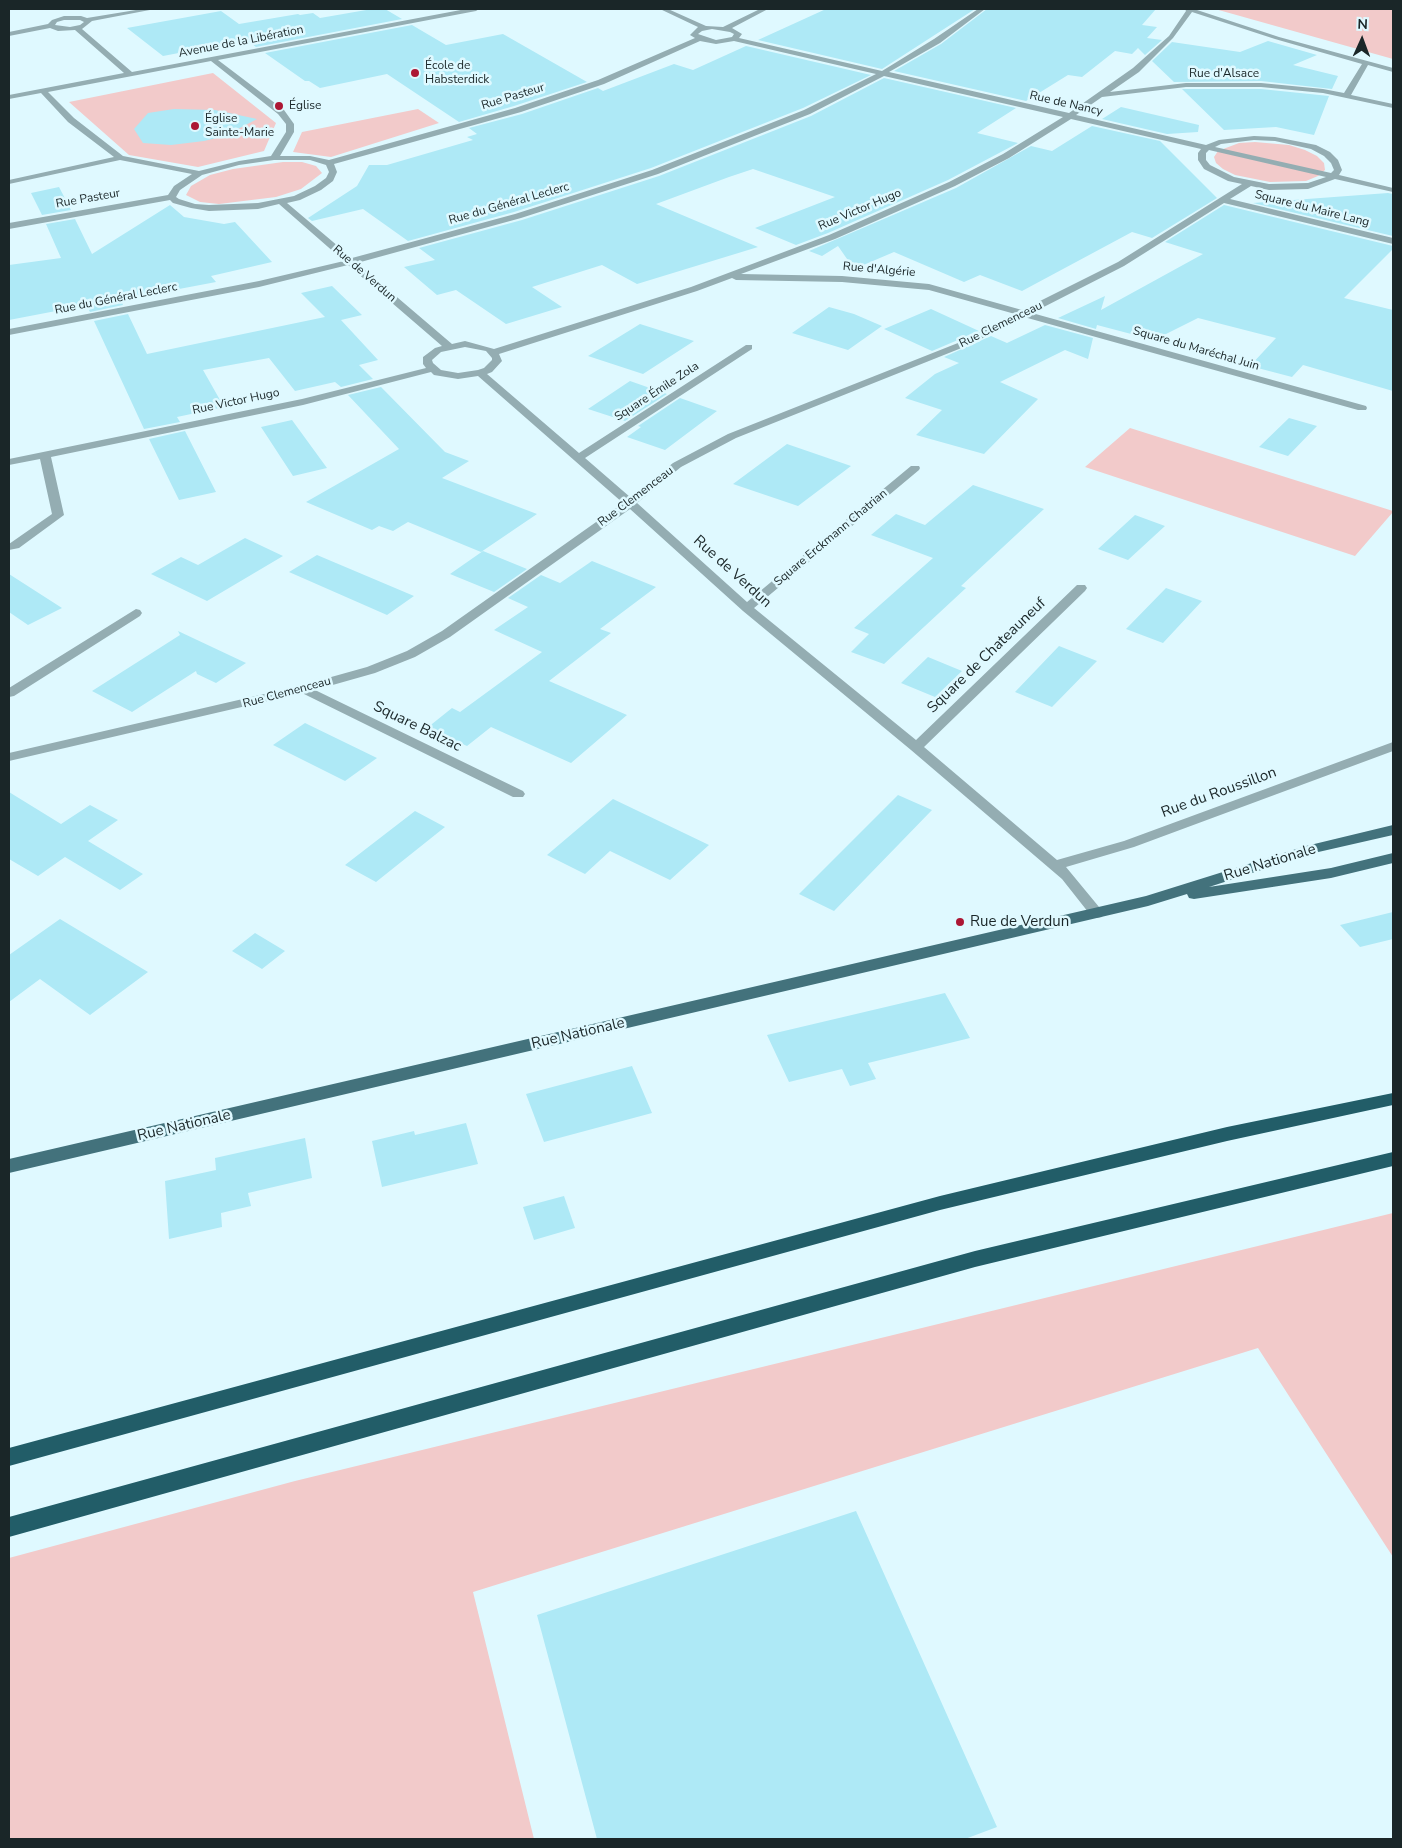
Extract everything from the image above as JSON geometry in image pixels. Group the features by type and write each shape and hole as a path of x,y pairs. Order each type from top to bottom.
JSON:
{"highway":[{"path":"9,1457 940,1203 1227,1134 1393,1099"},
{"path":"9,1527 975,1259 1393,1158"}],"main road":[{"name":"Rue Nationale","path":"9,1166 1148,901 1311,849 1393,830"},
{"name":"Rue Nationale","path":"1148,901 1332,873 1393,858"}],"street":[{"path":"51,26 52,22 61,15 88,20 152,9"},
{"name":"Avenue de la Libération","path":"9,97 476,9"},
{"path":"663,9 705,28 726,28 736,32 737,36 734,39"},
{"path":"726,28 765,9"},
{"name":"Rue du Général Leclerc","path":"9,332 223,291 350,262 518,216 655,172 807,112 883,73 937,41 982,9"},
{"path":"1189,9 1245,28 1393,70"},
{"name":"Rue Victor Hugo","path":"494,352 624,312 727,277 832,237 952,184 1006,156 1101,96 1156,53 1171,37 1189,9"},
{"path":"9,34 51,26 58,29 77,28 89,23 88,20"},
{"path":"77,28 130,74"},
{"path":"699,39 695,37 694,33 705,28"},
{"name":"Rue de Nancy","path":"699,39 716,42 734,39 1393,190"},
{"name":"Rue Pasteur","path":"9,226 172,197 173,192 177,188 199,173 239,162 274,158 310,158 329,163 463,126 591,85 699,39"},
{"path":"213,59 281,112 290,124 290,132 274,158"},
{"path":"1347,95 1366,63"},
{"name":"Rue d'Alsace","path":"1101,96 1204,84 1261,84 1347,95 1393,106"},
{"path":"43,91 71,120 120,158"},
{"path":"1254,138 1295,142 1327,154 1335,162 1338,170 1333,177 1323,182 1298,187 1269,187 1248,184 1231,179 1207,167 1202,160 1202,153 1207,147 1219,142 1254,138"},
{"path":"9,182 120,158 199,173"},
{"path":"172,197 176,201 209,208 244,208 281,202 297,198 318,188 330,179 333,172 329,163"},
{"name":"Rue Clemenceau","path":"9,757 303,689 371,670 411,654 446,634 630,503 677,465 732,436 966,343 1121,264 1248,184"},
{"name":"Square du Maire Lang","path":"1224,200 1393,241"},
{"name":"Rue de Verdun","path":"281,202 448,346"},
{"name":"Rue d'Algérie","path":"727,277 834,279 902,284 966,296 1024,314"},
{"name":"Square du Maréchal Juin","path":"1024,314 1362,408"},
{"path":"474,345 494,352 497,356 496,361 488,370 458,376 448,375 432,369 427,359 431,354 448,346 474,345"},
{"name":"Square Émile Zola","path":"578,458 749,347"},
{"name":"Rue Victor Hugo","path":"9,462 294,404 432,369"},
{"name":"Rue de Verdun","path":"480,373 630,503 747,608 916,747 1067,876 1097,913"},
{"path":"9,548 15,546 58,515 45,455"},
{"name":"Square Erckmann Chatrian","path":"747,608 915,468"},
{"name":"Square de Chateauneuf","path":"916,747 1081,588"},
{"path":"9,693 136,613"},
{"name":"Square Balzac","path":"303,689 518,794"},
{"name":"Rue du Roussillon","path":"1054,866 1129,844 1393,746"}],"shaded area":[{"path":"1215,9 1393,9 1393,59 1240,16"},
{"path":"213,73 276,123 264,151 198,167 129,155 69,102"},
{"path":"418,109 439,123 331,157 293,152 302,132"},
{"path":"1255,142 1289,145 1305,150 1317,156 1324,163 1325,170 1318,176 1306,181 1270,182 1235,175 1216,163 1214,157 1218,151 1239,143"},
{"path":"283,162 302,162 316,166 322,173 301,189 276,197 219,204 200,202 186,195 191,186 210,175 233,169"},
{"path":"1130,428 1393,512 1355,556 1085,467"},
{"path":"1393,1213 1393,1557 1258,1348 473,1592 534,1839 9,1839 9,1558 295,1481"}],"building":[{"path":"372,9 385,9 402,19 256,47 247,40 163,56 127,28 221,11 239,24 298,14 313,13 320,18"},
{"path":"826,9 975,9 882,69 758,40"},
{"path":"987,9 1156,9 1142,25 1157,27 1147,38 1162,40 1145,55 1138,48 1132,54 1115,51 1082,77 1068,75 1026,101 894,71 941,44"},
{"path":"412,25 446,45 503,34 587,82 459,122 387,74 320,88 309,81 305,81 265,53"},
{"path":"1268,41 1317,55 1293,65 1338,76 1332,89 1261,81 1174,82 1152,61 1172,42 1240,52"},
{"path":"746,46 871,75 803,108 651,168 514,212 408,241 363,209 312,221 308,218 357,186 369,165 387,165 473,140 467,137 477,134 469,128 522,114 598,88 603,91 674,64 693,70"},
{"path":"884,78 1016,108 977,133 1018,143 948,180 828,233 796,245 755,228 835,197 753,169 729,177 656,204 758,247 637,284 602,265 532,287 562,307 506,324 456,290 437,295 404,267 435,260 419,248 522,220 659,176 811,116"},
{"path":"1182,89 1261,89 1329,96 1314,135 1276,127 1224,130"},
{"path":"1121,107 1199,125 1198,132 1167,134 1102,119"},
{"name":"Église Sainte-Marie","path":"174,109 215,110 257,119 225,136 204,141 171,145 143,143 134,129 148,113"},
{"path":"1092,126 1160,141 1217,198 1152,238 1132,232 1022,291 980,275 964,282 894,252 854,269 838,246 822,256 809,251 956,188 1031,146 1052,151"},
{"path":"59,187 71,210 42,215 31,193"},
{"path":"1393,194 1393,236 1253,203"},
{"path":"170,205 184,217 224,224 235,222 272,262 211,276 216,282 121,300 123,305 90,312 87,306 82,306 9,320 9,265 61,258 46,224 75,219 92,254"},
{"path":"1224,205 1393,246 1393,249 1344,298 1393,310 1393,391 1303,365 1292,377 1250,366 1276,338 1198,318 1154,340 1097,325 1096,329 1058,318 1105,296 1101,310 1203,254 1165,242"},
{"path":"332,286 362,315 341,320 378,360 359,365 373,379 341,387 335,382 295,391 269,358 203,370 224,407 177,417 180,422 144,429 94,321 128,314 147,354 325,317 301,293"},
{"path":"829,307 854,314 882,326 848,350 792,333"},
{"path":"931,309 979,331 932,351 884,329"},
{"path":"640,324 694,341 643,374 588,356"},
{"path":"1045,325 1093,338 1088,359 1065,350 1000,382 1038,399 984,454 916,435 942,410 905,398 935,374 959,363 944,357 991,336 1007,343"},
{"path":"630,381 667,394 625,421 588,409"},
{"path":"381,387 445,452 469,461 442,478 537,514 481,552 408,522 393,531 379,526 372,530 306,502 399,449 348,395"},
{"path":"680,398 717,411 665,450 627,437 641,427 638,426"},
{"path":"1289,418 1317,426 1288,456 1259,447"},
{"path":"292,420 327,468 293,476 261,427"},
{"path":"185,431 216,492 179,500 149,439"},
{"path":"787,444 851,466 798,506 733,484"},
{"path":"973,485 1044,509 961,586 966,588 884,664 851,652 869,634 854,628 933,558 871,535 896,514 925,525"},
{"path":"1135,515 1165,526 1128,560 1098,549"},
{"path":"245,538 283,556 207,601 151,574 181,557 198,565"},
{"path":"483,551 527,569 494,592 450,574"},
{"path":"317,555 414,596 387,615 289,572"},
{"path":"592,561 656,587 600,629 611,633 549,681 627,715 571,763 491,727 467,746 427,728 452,708 460,712 542,652 494,630 528,607 508,598 541,575 560,583"},
{"path":"9,574 62,608 28,625 9,612"},
{"path":"1166,588 1202,601 1163,643 1126,629"},
{"path":"178,631 246,663 216,683 197,674 196,671 132,712 92,691 180,635"},
{"path":"1059,646 1097,661 1052,707 1015,692"},
{"path":"928,657 962,671 935,697 901,683"},
{"path":"305,723 377,758 345,781 273,745"},
{"path":"9,792 61,824 90,805 118,820 88,841 143,874 120,890 65,857 38,876 9,859"},
{"path":"898,795 932,810 834,911 799,894"},
{"path":"613,799 709,845 670,880 610,851 585,874 547,855"},
{"path":"415,811 445,827 376,882 345,865"},
{"path":"1393,912 1393,939 1360,947 1340,925"},
{"path":"60,919 148,972 90,1015 40,979 9,1002 9,955"},
{"path":"255,933 285,951 262,969 232,951"},
{"path":"945,993 970,1038 868,1063 876,1079 850,1086 842,1069 789,1082 767,1035"},
{"path":"632,1066 652,1113 544,1142 526,1094"},
{"path":"466,1123 478,1164 382,1187 372,1141 414,1131 415,1135"},
{"path":"305,1138 312,1178 248,1193 251,1206 221,1213 222,1227 169,1239 165,1181 216,1170 215,1158"},
{"path":"564,1196 575,1228 534,1240 523,1207"},
{"path":"856,1511 997,1827 965,1839 597,1839 537,1615"}],"place":[{"name":"École de Habsterdick","path":"415,73"},
{"name":"Église","path":"279,106"},
{"name":"Église Sainte-Marie","path":"195,126"},
{"name":"Rue de Verdun","path":"960,922"}]}
